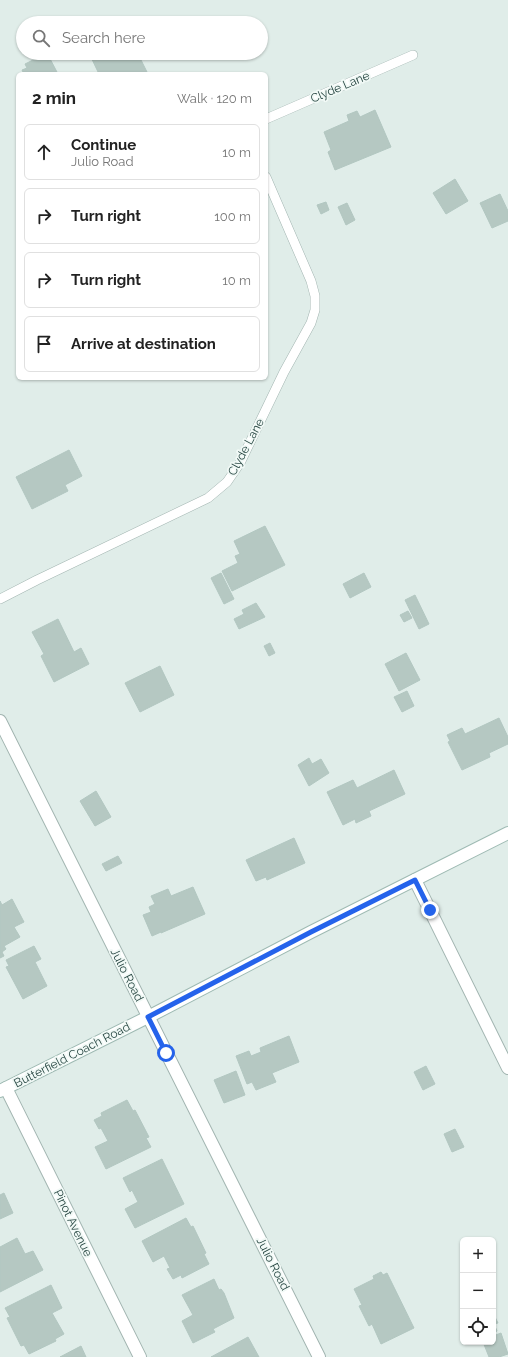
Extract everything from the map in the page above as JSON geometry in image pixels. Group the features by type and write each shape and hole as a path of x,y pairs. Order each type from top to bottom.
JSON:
{"street":[{"name":"Julio Road","path":"0,721 319,1357"},
{"name":"Butterfield Coach Road","path":"3,1090 508,833"},
{"path":"415,880 508,1068"},
{"name":"Pinot Avenue","path":"3,1090 140,1357"}],"lane":[{"name":"Clyde Lane","path":"268,117 413,55"},
{"name":"Clyde Lane","path":"0,600 37,580 208,498 227,482 240,463 284,372 311,323 315,310 315,296 311,280 268,182"}],"building":[{"path":"33,60 51,60 57,72 23,72 22,70 27,68 25,64"},
{"path":"92,60 141,60 147,72 98,72"},
{"path":"375,110 391,147 335,170 328,152 331,150 324,132 349,121 347,115 357,111 360,117"},
{"path":"455,179 468,201 446,214 433,193"},
{"path":"500,194 508,211 508,221 492,228 480,203"},
{"path":"326,202 329,210 321,214 317,205"},
{"path":"347,203 355,220 346,225 338,207"},
{"path":"69,450 82,476 65,485 68,491 32,509 16,477"},
{"path":"265,526 285,565 232,591 222,571 238,563 235,556 240,554 234,541"},
{"path":"221,573 234,599 224,604 211,578"},
{"path":"364,573 371,587 350,598 343,584"},
{"path":"415,595 429,624 419,629 405,600"},
{"path":"256,603 265,617 239,629 234,619 244,614 242,610"},
{"path":"408,611 412,618 404,622 400,615"},
{"path":"58,619 74,652 81,648 89,664 54,682 41,656 44,654 32,632"},
{"path":"270,643 275,653 269,656 264,646"},
{"path":"406,653 420,680 399,691 385,664"},
{"path":"160,666 174,695 140,712 125,683"},
{"path":"407,691 414,706 402,712 394,697"},
{"path":"499,718 508,737 508,744 489,753 490,757 462,770 448,742 450,741 447,735 462,728 465,734"},
{"path":"309,758 312,764 321,759 329,773 309,786 298,765"},
{"path":"394,770 405,794 369,811 371,816 356,823 355,819 343,825 327,792 353,780 357,788"},
{"path":"96,791 111,817 95,826 80,801"},
{"path":"294,838 305,863 267,880 266,877 256,881 246,860"},
{"path":"118,856 122,863 106,871 102,864"},
{"path":"193,887 205,914 152,936 143,915 151,912 149,907 155,904 151,896 168,889 171,896"},
{"path":"12,899 24,922 14,927 20,937 4,946 6,949 2,952 4,956 0,958 0,901 2,905"},
{"path":"34,946 41,959 35,962 47,986 23,999 6,967 9,966 6,960"},
{"path":"289,1036 299,1062 272,1073 276,1082 256,1090 252,1082 247,1084 236,1056 249,1051 251,1056 261,1052 260,1048"},
{"path":"426,1066 435,1084 423,1090 414,1072"},
{"path":"236,1071 245,1095 224,1103 214,1080"},
{"path":"127,1100 133,1111 135,1110 149,1137 146,1138 151,1147 106,1169 95,1147 108,1141 101,1128 99,1129 94,1120 102,1116 101,1113"},
{"path":"455,1129 464,1147 452,1152 444,1134"},
{"path":"162,1159 184,1204 135,1228 125,1209 138,1202 132,1190 130,1192 123,1178"},
{"path":"4,1193 13,1213 0,1219 0,1195"},
{"path":"186,1218 191,1227 193,1226 206,1253 204,1254 209,1264 182,1278 181,1275 173,1279 167,1269 170,1268 164,1256 153,1262 142,1241"},
{"path":"17,1238 25,1254 33,1251 43,1270 0,1292 0,1247"},
{"path":"381,1272 383,1275 387,1273 414,1328 381,1344 372,1324 369,1326 359,1306 362,1305 354,1289 374,1279 373,1276"},
{"path":"214,1279 219,1290 221,1289 224,1293 234,1318 213,1329 215,1332 193,1343 182,1321 193,1315 182,1295"},
{"path":"51,1285 62,1308 52,1313 64,1334 55,1339 56,1341 29,1354 24,1345 21,1346 7,1318 10,1317 5,1308"},
{"path":"501,1333 508,1354 499,1357 489,1357 484,1345 496,1345 496,1335"},
{"path":"248,1337 259,1357 211,1357"},
{"path":"81,1346 86,1357 60,1357"}],"route":[{"path":"166,1053 148,1017 311,932 415,880 430,910"}]}
